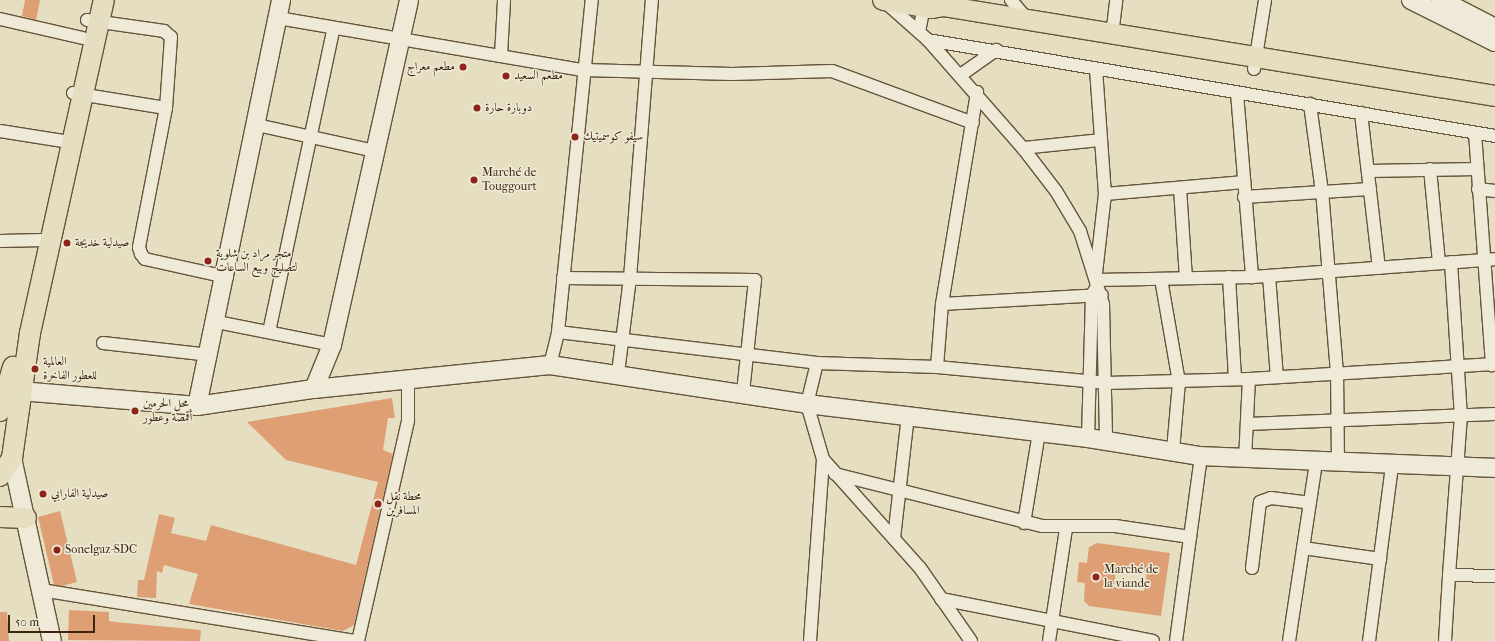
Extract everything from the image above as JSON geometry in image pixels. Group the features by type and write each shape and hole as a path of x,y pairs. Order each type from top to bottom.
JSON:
{"main road":[{"path":"6,402 30,333 79,95 90,26 91,0"},
{"path":"90,26 104,0"},
{"path":"883,0 928,7 943,6 1028,20 1495,108"},
{"path":"928,7 941,14 1255,62 1495,96"},
{"path":"0,476 12,458 6,402 43,240 63,141 79,95"},
{"path":"0,517 26,518"}],"street":[{"path":"198,406 227,277 281,0"},
{"path":"314,389 332,345 374,151 409,0"},
{"path":"501,56 504,0"},
{"path":"550,365 558,332 583,70 592,0"},
{"path":"618,373 630,278 652,0"},
{"path":"883,0 928,40 962,74 1023,148 1071,214 1097,286 1107,383 1106,441"},
{"path":"1010,0 1028,20"},
{"path":"1112,35 1116,0"},
{"path":"1255,62 1265,0"},
{"path":"1411,0 1495,42"},
{"path":"1441,0 1495,28"},
{"path":"919,32 928,7"},
{"path":"278,18 333,30 583,70 646,73 832,71 972,123"},
{"path":"0,19 164,31 171,36 166,108 141,254 145,259 227,277"},
{"path":"269,332 309,137 333,30"},
{"path":"928,40 996,50 1096,69 1361,112 1495,136"},
{"path":"962,74 996,50"},
{"path":"1088,438 1097,286 1105,194 1096,69"},
{"path":"937,367 942,304 977,92"},
{"path":"1237,92 1244,197 1252,277"},
{"path":"79,95 166,108"},
{"path":"1310,104 1322,192 1330,271 1339,420 1338,464"},
{"path":"1361,112 1370,171 1370,189 1379,268"},
{"path":"258,124 374,151"},
{"path":"0,131 63,141"},
{"path":"558,332 817,363 937,367 1107,383 1249,379 1493,365 1490,259 1478,189 1476,133"},
{"path":"1023,148 1101,140"},
{"path":"1430,169 1460,366 1461,417 1459,468 1449,575 1445,641"},
{"path":"1370,171 1477,169"},
{"path":"1105,194 1244,182"},
{"path":"1180,188 1186,278"},
{"path":"1244,197 1370,189"},
{"path":"1478,189 1495,191"},
{"path":"0,241 43,240"},
{"path":"942,304 1161,279 1269,276 1490,259"},
{"path":"1269,276 1277,377"},
{"path":"1229,277 1235,379"},
{"path":"563,278 755,280 749,355 742,392"},
{"path":"1161,279 1179,382 1173,451"},
{"path":"217,322 332,345"},
{"path":"103,343 210,355"},
{"path":"817,363 807,404 823,459 834,474 894,538 971,641"},
{"path":"6,402 198,406 408,377 550,365 618,373 742,392 807,404 1088,438 1202,456 1245,460 1338,464 1495,468"},
{"path":"358,641 408,421 408,377"},
{"path":"1245,460 1249,379"},
{"path":"1246,424 1461,417 1495,414"},
{"path":"894,538 908,416"},
{"path":"1024,523 1039,432"},
{"path":"1176,641 1202,456"},
{"path":"12,458 52,641"},
{"path":"810,641 823,459"},
{"path":"1288,641 1316,463"},
{"path":"1369,641 1392,466"},
{"path":"834,474 900,489 1024,523 1066,528 1115,526 1190,537"},
{"path":"1252,568 1260,502 1271,498 1310,503"},
{"path":"1049,641 1066,528"},
{"path":"1303,548 1380,559"},
{"path":"1449,575 1495,576"},
{"path":"41,590 355,641"},
{"path":"941,599 1152,641"}],"building":[{"path":"25,0 40,0 36,20 22,16"},
{"name":"محطة نقل المسافرين","path":"392,398 395,418 388,418 383,450 393,454 354,625 343,631 189,604 198,574 164,565 162,573 157,571 156,598 137,597 138,580 144,580 159,514 175,518 171,533 206,541 211,525 356,565 378,482 286,460 247,422"},
{"name":"Sonelgaz-SDC","path":"60,511 77,582 62,586 54,585 38,517"},
{"name":"Marché de la viande","path":"1097,543 1170,553 1161,616 1089,606 1084,601 1085,583 1077,582 1079,562 1087,563 1089,547","holes":["1116,568 1147,572 1144,591 1114,587"]},
{"path":"69,610 109,612 109,621 115,622 201,630 200,641 68,640"},
{"path":"0,612 7,612 9,641 0,641"}],"place":[{"name":"مطعم معراج","path":"463,67"},
{"name":"مطعم السعيد","path":"506,76"},
{"name":"دوبارة حارة","path":"477,108"},
{"name":"سيفو كوسميتيك","path":"575,137"},
{"name":"Marché de Touggourt","path":"474,180"},
{"name":"صيدلية خديجة","path":"67,243"},
{"name":"متجر مراد بن شلوية لتصليح وبيع الساعات","path":"208,261"},
{"name":"العالمية للعطور الفاخرة","path":"35,369"},
{"name":"محل الحرمين أقمصة وعطور","path":"135,411"},
{"name":"صيدلية الفارابي","path":"43,494"},
{"name":"محطة نقل المسافرين","path":"378,504"},
{"name":"Sonelgaz-SDC","path":"57,550"},
{"name":"Marché de la viande","path":"1096,577"}]}
